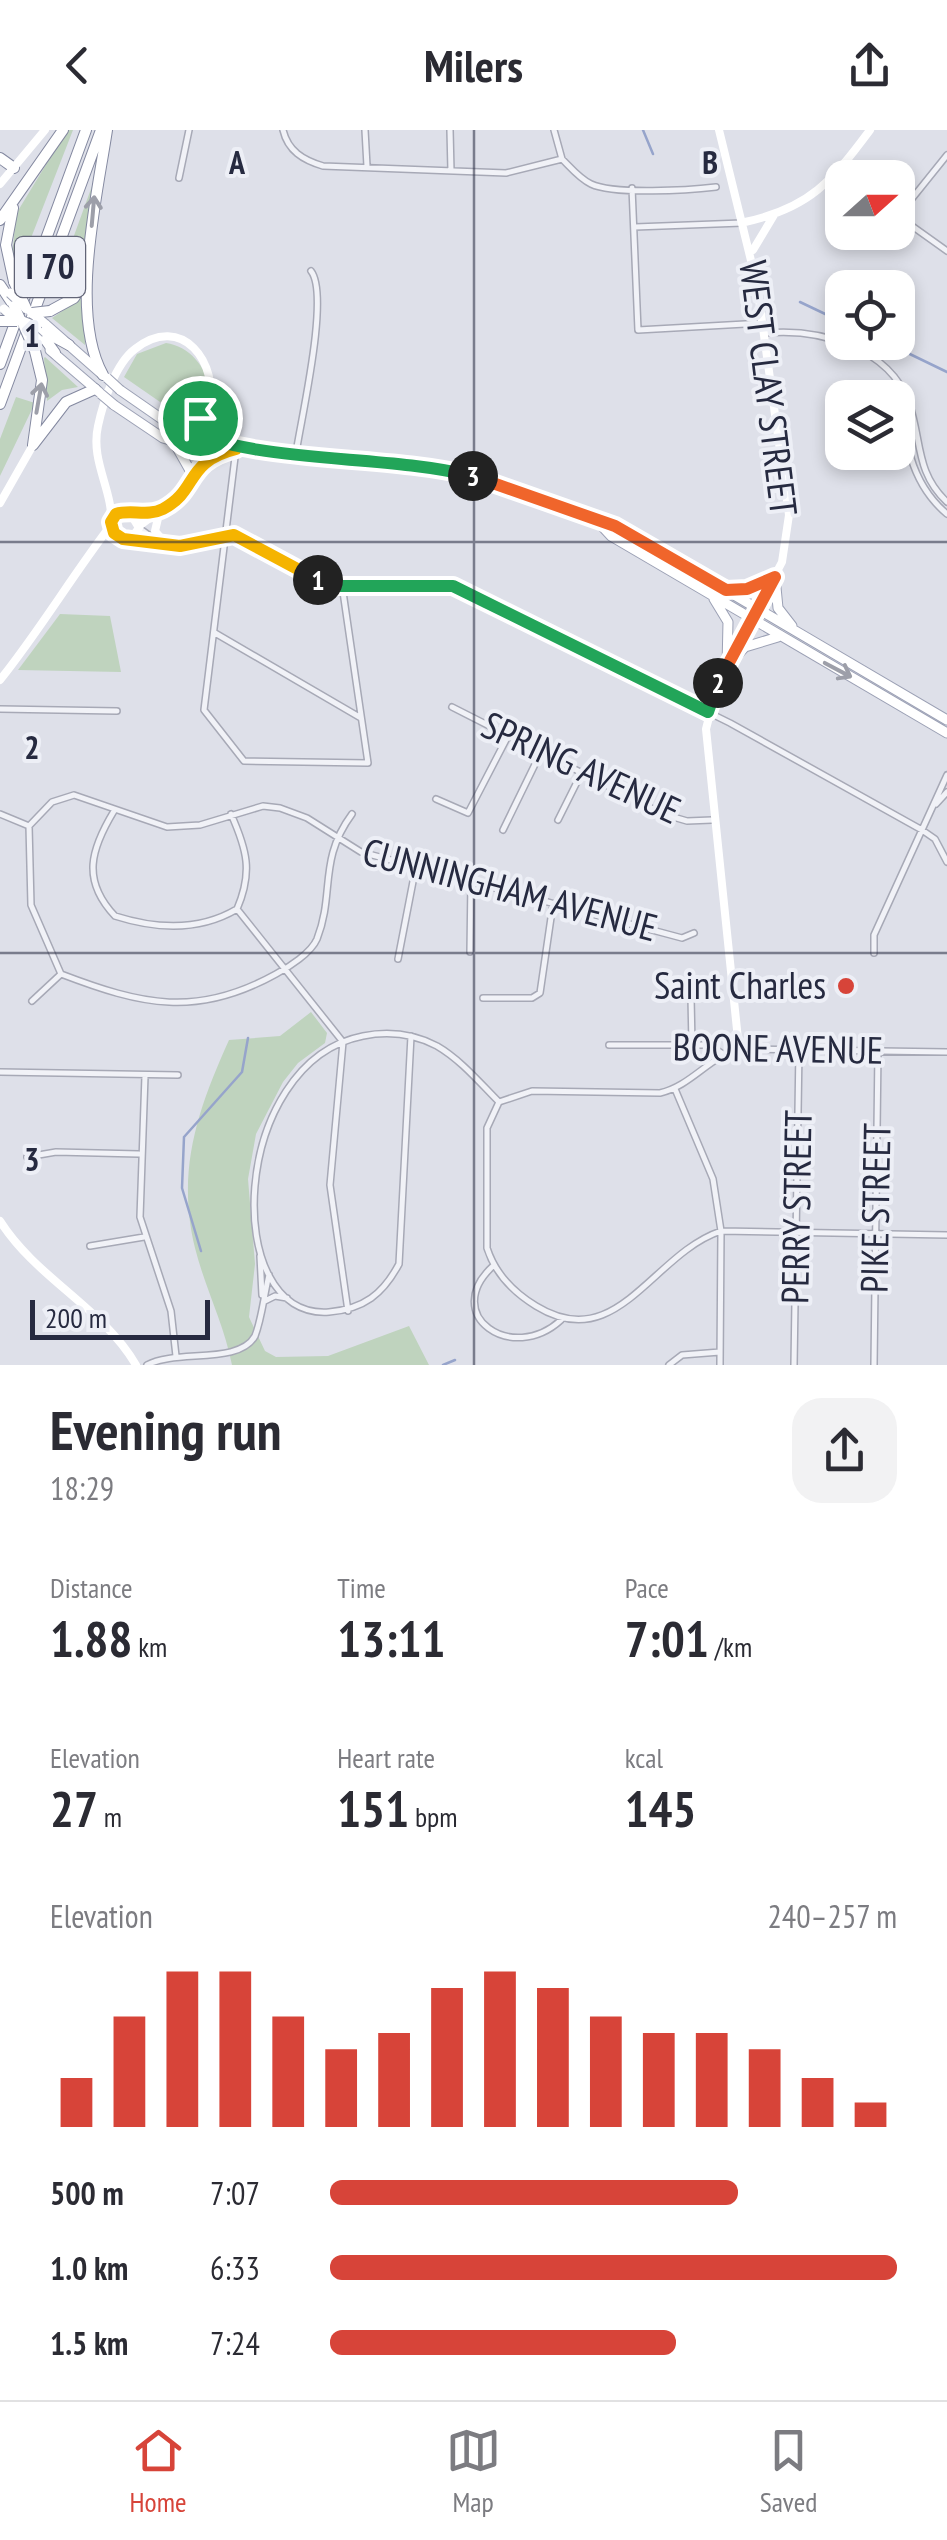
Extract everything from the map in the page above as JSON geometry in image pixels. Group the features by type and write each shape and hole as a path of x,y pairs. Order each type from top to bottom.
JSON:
{"highway":[{"path":"0,220 16,203 63,130"},
{"name":"I 70","path":"0,364 86,130"},
{"path":"104,130 95,194 88,338 105,376"},
{"name":"I 70","path":"0,404 104,130"},
{"path":"0,158 14,168"},
{"path":"16,203 6,245 6,296 54,353"},
{"path":"0,322 33,326 81,290 90,264"},
{"path":"6,296 33,326 69,345"},
{"path":"33,326 42,380 33,446"},
{"path":"33,446 66,402 98,392"}],"main road":[{"path":"69,345 120,390 169,424 220,447"},
{"path":"54,353 114,405 174,442 471,476 531,494 632,534 758,612 947,720"},
{"path":"169,424 195,420 210,410 220,447"},
{"path":"174,442 192,474 220,447"},
{"path":"599,523 611,536 779,638 947,733"},
{"path":"726,590 747,589 775,577 778,608 786,621 813,644"},
{"path":"708,592 728,622 727,666"},
{"path":"727,666 745,646 779,638"}],"street":[{"path":"0,184 46,130"},
{"path":"178,178 190,130"},
{"path":"282,130 286,144 314,163 506,173 562,159"},
{"path":"365,130 367,166"},
{"path":"450,130 451,171"},
{"path":"554,130 562,159 592,184 686,191 716,186"},
{"name":"WEST CLAY STREET","path":"720,130 751,254 789,515 775,577 727,666 708,712 705,752 739,1049"},
{"path":"635,227 745,222 775,214 812,198 842,172 870,130"},
{"path":"915,195 947,155"},
{"path":"632,188 638,330 764,328 825,336 884,364 895,380"},
{"path":"751,254 775,214"},
{"path":"915,228 947,251"},
{"path":"296,454 300,417 310,389 318,304 318,282 311,271"},
{"path":"124,538 111,522 97,462 98,426 119,370 133,350 165,338 192,346 210,369 210,410"},
{"path":"915,439 930,484 947,502"},
{"path":"0,503 33,446"},
{"path":"236,449 204,710 244,762 368,762 342,585"},
{"path":"915,468 930,496 947,514"},
{"path":"124,538 181,493 192,474"},
{"path":"106,492 130,513 139,527 162,544"},
{"path":"0,680 56,610 111,522 130,513 162,510"},
{"path":"162,510 155,531 162,544"},
{"path":"95,544 124,538 162,544 238,536 323,583 453,586 708,712 922,830 935,839 947,862"},
{"path":"215,633 361,718"},
{"name":"SPRING AVENUE","path":"452,707 674,819 712,820"},
{"path":"0,709 117,712"},
{"path":"436,799 468,812 508,735"},
{"path":"502,830 541,752"},
{"path":"558,820 582,772"},
{"path":"874,953 874,934 947,775"},
{"path":"931,810 947,792"},
{"name":"CUNNINGHAM AVENUE","path":"29,826 52,802 74,795 167,828 200,825 262,806 280,808 307,818 362,852 682,938 694,933"},
{"path":"114,810 93,850 94,887 115,916 161,926 205,924 237,909 248,884 249,860 231,814"},
{"path":"0,814 29,826 30,905 62,974 130,1000 206,1002 243,992 286,969 317,939 334,838 352,814"},
{"path":"398,959 416,866"},
{"path":"470,952 471,880"},
{"path":"483,998 532,998 540,993 553,904"},
{"path":"237,909 342,1042 330,1185 348,1310"},
{"path":"32,1001 62,974"},
{"path":"692,997 692,1046"},
{"path":"262,1303 254,1186 268,1122 296,1075 342,1042 376,1034 411,1036 446,1053 499,1102"},
{"path":"262,1303 276,1296 316,1313 348,1310 384,1292 399,1264 411,1036"},
{"name":"BOONE AVENUE","path":"609,1045 712,1046 723,1054 739,1049 947,1052"},
{"name":"PERRY STREET","path":"794,1365 799,1049"},
{"name":"PIKE STREET","path":"874,1365 878,1051"},
{"path":"723,1054 675,1089 644,1094 532,1091 499,1102 487,1128 485,1230 493,1266 520,1296 561,1320 587,1322 614,1310 696,1240 721,1231 947,1235"},
{"path":"0,1072 178,1075"},
{"path":"145,1076 139,1154 144,1237 171,1311 176,1356"},
{"path":"675,1089 714,1179 721,1231 720,1365"},
{"path":"27,1157 56,1152 139,1154"},
{"path":"0,1220 40,1269 124,1345 136,1365"},
{"path":"90,1246 144,1237"},
{"path":"260,1248 270,1272 290,1299"},
{"path":"493,1266 479,1281 474,1300 479,1322 496,1340 508,1346 536,1344 561,1320"},
{"path":"147,1365 176,1356 223,1357 241,1352 255,1336 270,1272"},
{"path":"670,1365 682,1355 720,1352"}],"green space":[{"path":"67,130 73,130 24,256 12,258 16,214"},
{"path":"92,186 83,273 68,297 59,277"},
{"path":"86,295 85,345 52,318"},
{"path":"166,343 188,352 203,371 208,393 196,415 176,413 124,377 137,354"},
{"path":"44,358 78,387 62,390 47,401"},
{"path":"16,397 35,403 0,476 0,439"},
{"path":"60,614 110,616 121,672 18,670"},
{"path":"311,1012 327,1033 325,1043 298,1063 283,1082 256,1134 248,1179 255,1264 249,1317 265,1351 276,1357 328,1356 409,1326 429,1365 232,1365 195,1248 188,1192 193,1141 229,1040 280,1036"}],"waterway":[{"path":"643,130 653,154"},
{"path":"800,302 825,314"},
{"path":"915,357 947,372"},
{"path":"201,1251 182,1188 184,1137 242,1072 248,1038"},
{"path":"443,1365 455,1360"}],"place":[{"name":"Saint Charles","path":"846,986"}],"route":[{"path":"200,418 169,424 236,449 416,466 509,486 615,526 726,590 747,589 775,577 717,686 708,712 453,586 333,586 234,535 180,546 116,536 111,525 116,514 162,510 181,493 200,463 236,449 221,442 211,425 210,410 200,418"}]}
